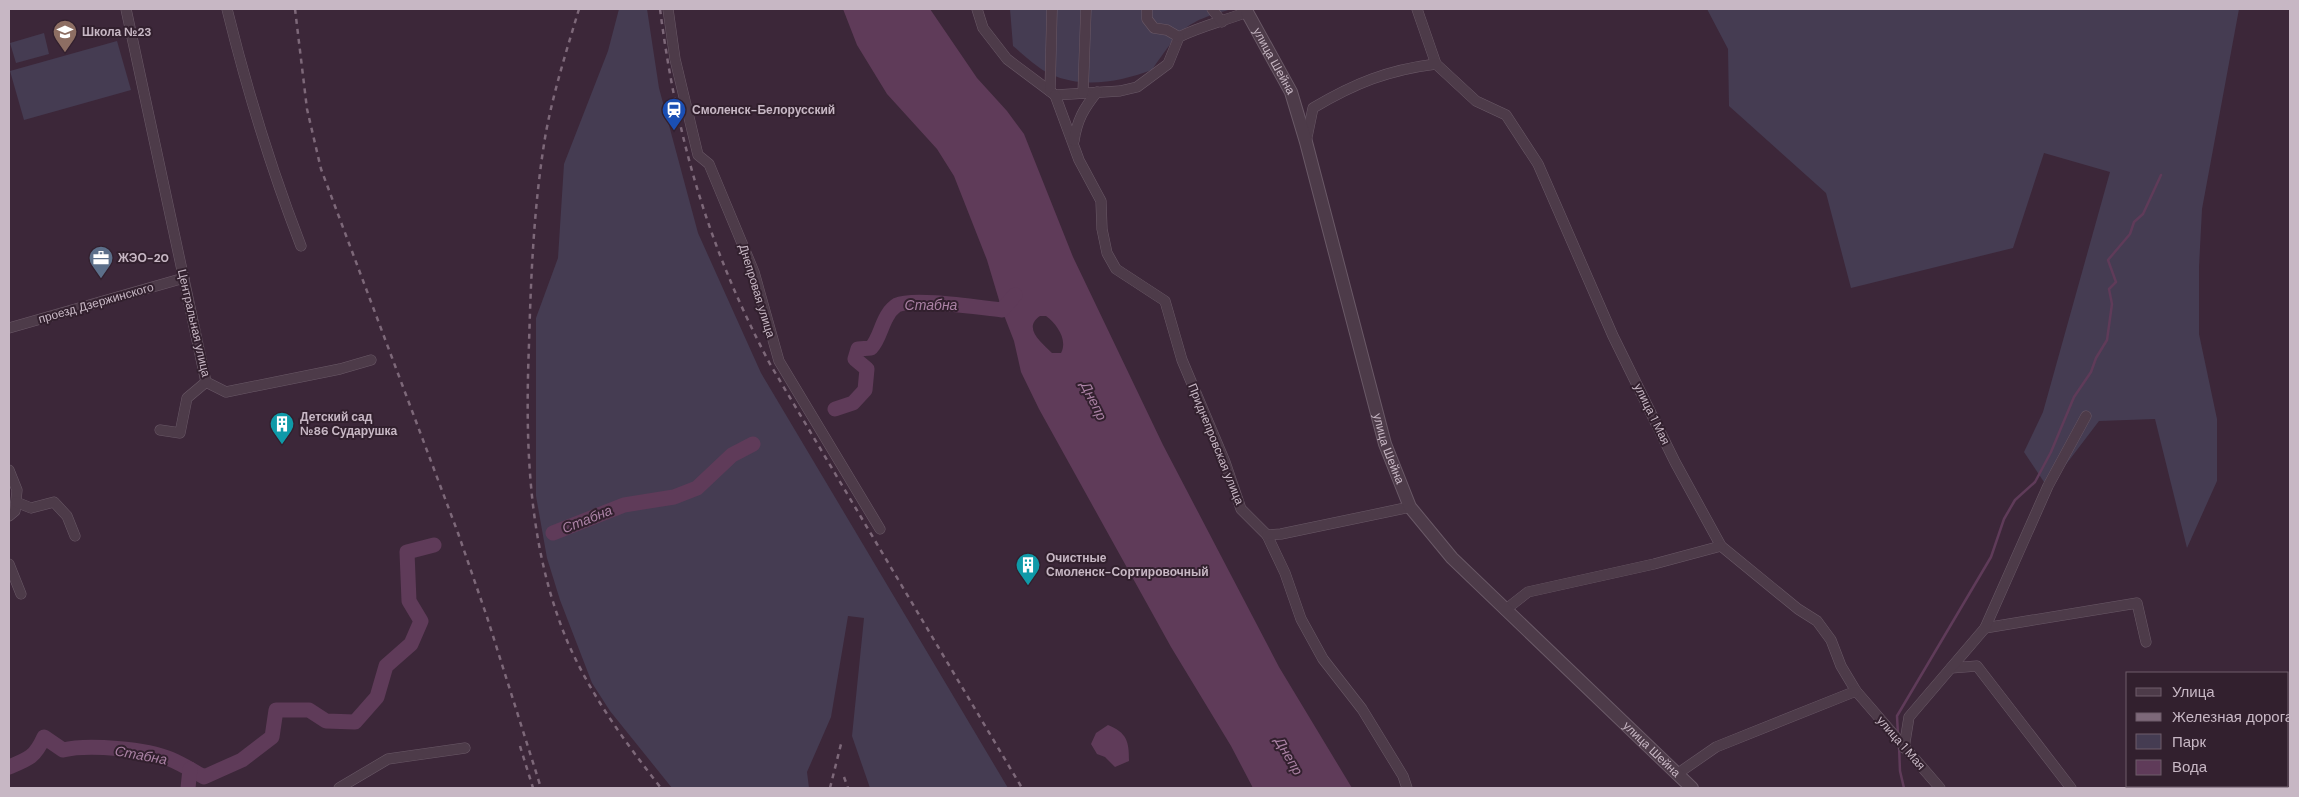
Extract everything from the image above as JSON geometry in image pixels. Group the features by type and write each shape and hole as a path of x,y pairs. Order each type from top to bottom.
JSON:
{"street":[{"name":"Центральная улица","path":"126,9 206,382 226,392 340,369 372,360"},
{"path":"227,9 242,70 275,179 300,246"},
{"name":"Днепровая улица","path":"668,9 675,59 698,155 709,164 754,272 779,362 880,529"},
{"path":"978,9 983,28 1007,59 1052,93 1120,91 1137,87 1168,64 1179,37 1201,26 1222,22 1247,10"},
{"path":"1052,9 1052,93"},
{"path":"1083,93 1086,9"},
{"path":"1147,9 1148,19 1154,28 1167,30 1179,37"},
{"path":"1212,9 1222,22"},
{"name":"улица 1 Мая","path":"1417,9 1436,64 1476,100 1506,115 1538,164 1614,336 1675,462 1721,546 1798,609 1816,621 1831,640 1841,666 1856,691 1940,788"},
{"name":"улица Шейна","path":"1247,10 1291,92 1386,444 1410,507 1452,558 1692,788"},
{"path":"1306,142 1313,108 1349,87 1403,68 1436,64"},
{"path":"1074,144 1076,123 1084,108 1097,92"},
{"name":"Приднепровская улица","path":"1052,93 1079,160 1101,201 1102,229 1107,253 1116,269 1165,301 1182,360 1225,462 1241,509 1266,535 1285,573 1300,619 1323,659 1362,709 1402,776 1407,788"},
{"name":"проезд Дзержинского","path":"9,328 184,278"},
{"path":"160,430 180,433 187,398 206,382"},
{"path":"1904,748 1909,717 1985,628 2048,486 2086,416"},
{"path":"9,470 17,490 15,511 9,516"},
{"path":"16,502 31,508 54,502 67,516 75,536"},
{"path":"1266,535 1281,534 1410,507"},
{"path":"1505,610 1528,592 1654,564 1721,546"},
{"path":"9,564 21,594"},
{"path":"1985,628 2137,603 2146,642"},
{"path":"1951,668 1977,666 2071,788"},
{"path":"1677,774 1716,747 1856,691"},
{"path":"338,788 388,759 466,748"}],"green space":[{"path":"619,9 647,9 659,88 698,233 761,373 1008,788 870,788 852,736 864,618 848,616 831,717 807,772 809,788 672,788 610,711 592,683 560,600 547,558 536,496 536,318 558,258 564,164 608,51"},
{"path":"1010,9 1232,9 1203,18 1184,29 1169,45 1152,70 1127,78 1088,82 1063,79 1050,74 1035,65 1013,46"},
{"path":"1707,9 2239,9 2202,209 2199,267 2199,334 2217,419 2217,481 2187,548 2155,419 2099,421 2048,488 2024,452 2043,412 2110,172 2044,153 2013,248 1851,288 1826,193 1729,106 1728,49"},
{"path":"44,33 49,54 16,63 10,43"},
{"path":"117,41 131,90 24,120 10,71"}],"water":[{"name":"Днепр","path":"843,9 930,9 977,78 1007,111 1024,134 1073,257 1163,445 1279,667 1352,788 1253,788 1231,746 1171,647 1039,409 1021,372 1014,341 1002,310 987,260 954,176 937,149 887,94 857,45","holes":["1040,316 1046,316 1054,323 1060,333 1063,343 1061,353 1052,353 1039,340 1033,330 1035,321"]},
{"path":"1108,725 1119,731 1126,738 1128,748 1129,761 1115,767 1105,757 1097,754 1091,744 1096,733"}],"waterway":[{"path":"1898,735 1897,716 1991,557 2004,519 2015,500 2035,482 2051,452 2074,397 2091,372 2096,358 2107,340 2112,304 2109,289 2116,282 2108,260 2130,234 2134,222 2143,214 2161,175"},
{"name":"Стабна","path":"835,409 853,403 865,390 867,369 855,359 858,349 871,348 886,317 896,306 918,302 1002,310 1015,295"},
{"name":"Стабна","path":"553,533 624,505 674,497 697,488 732,455 753,444"},
{"name":"Стабна","path":"9,767 31,756 38,749 44,737 63,750 87,747 133,750 160,755 204,777 242,760 272,737 276,710 309,710 326,721 355,722 377,697 386,666 411,644 421,621 409,601 407,552 434,545"},
{"path":"1899,746 1900,771 1904,788"},
{"path":"188,788 190,769"}],"railway":[{"path":"295,9 307,109 321,169 458,533 487,617 541,788"},
{"path":"579,9 549,116 536,211 528,382 529,458 532,496 544,571 568,643 577,663 610,719 661,788"},
{"path":"660,9 676,103 698,192 712,235 748,321 770,364 1022,788"},
{"path":"830,788 841,744"},
{"path":"520,746 533,788"},
{"path":"844,777 848,788"}],"place":[{"name":"Школа №23","path":"65,53"},
{"name":"Смоленск-Белорусский","path":"674,131"},
{"name":"ЖЭО-20","path":"101,279"},
{"name":"Детский сад №86 Сударушка","path":"282,445"},
{"name":"Очистные Смоленск-Сортировочный","path":"1028,586"}]}
